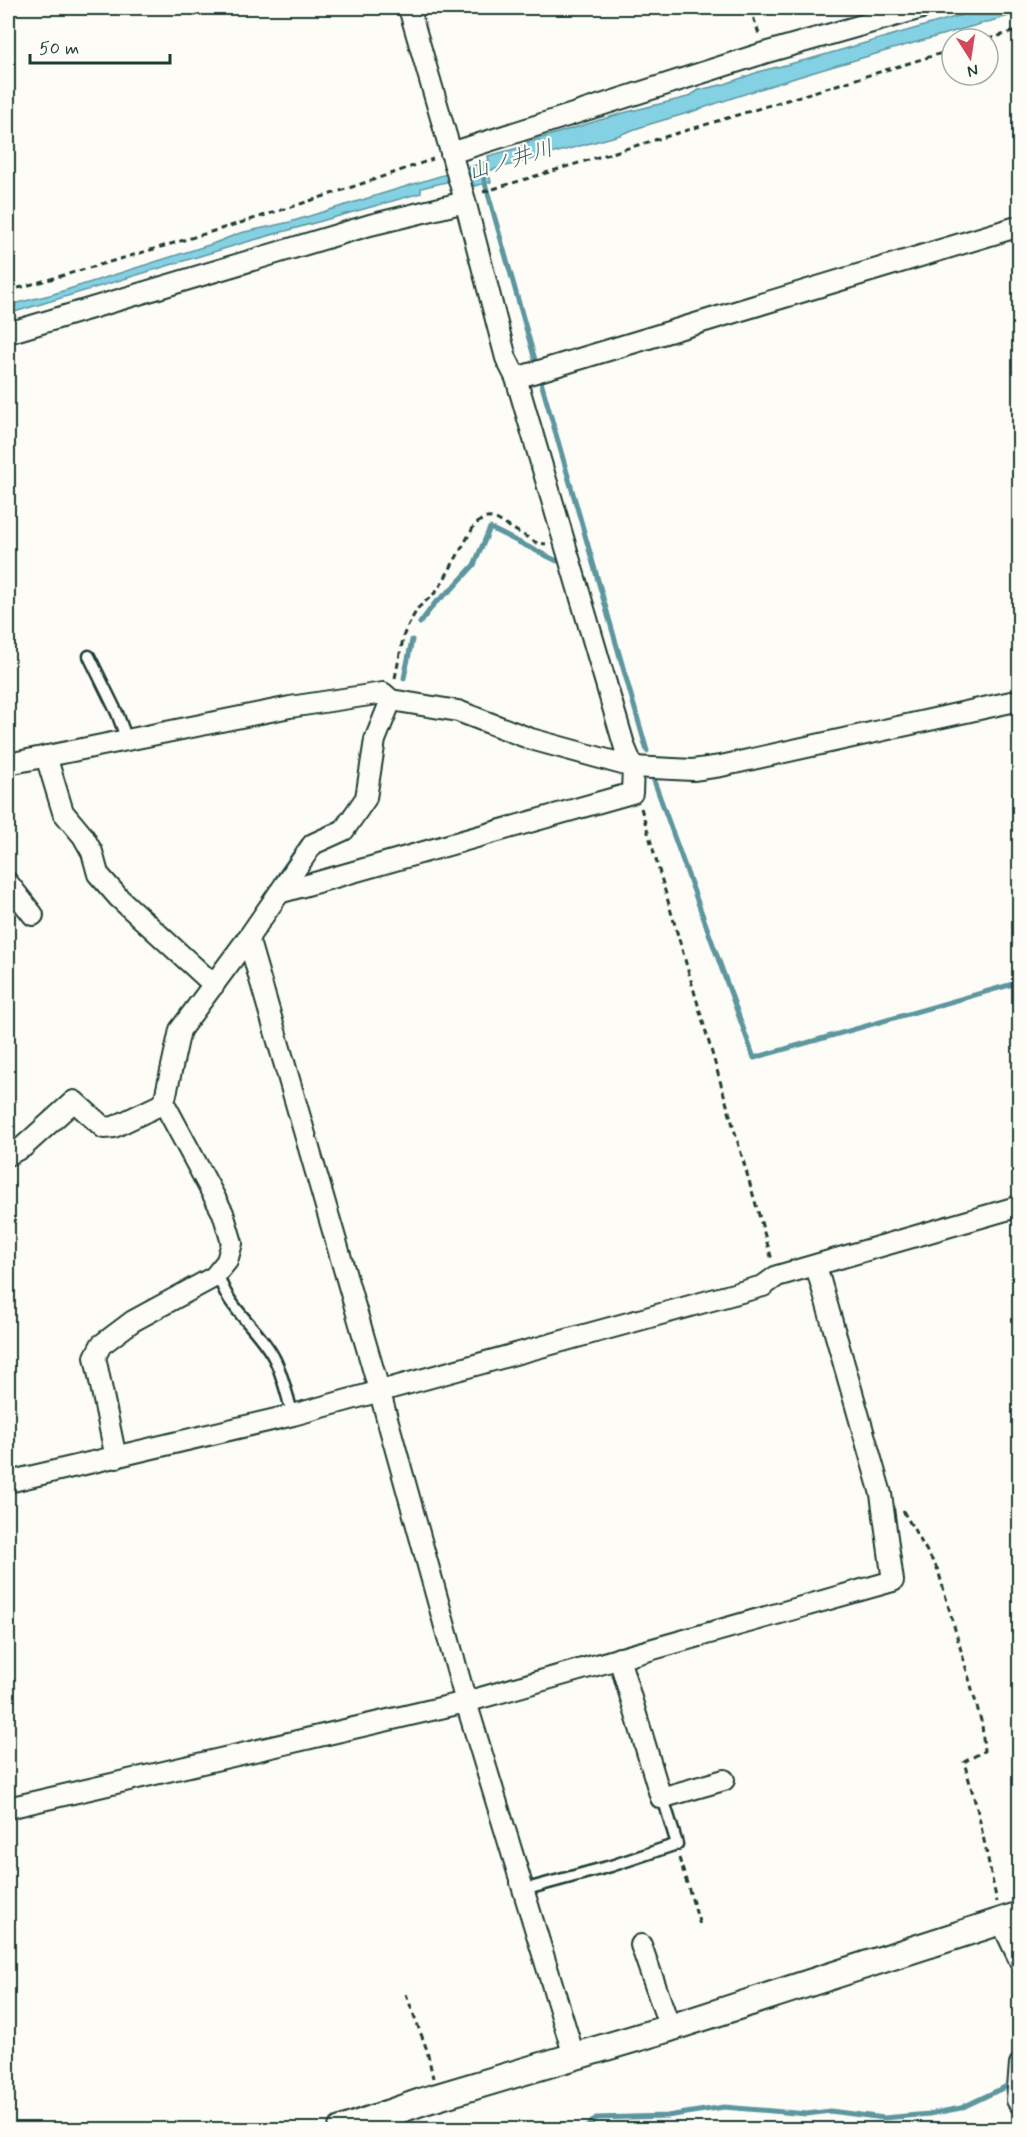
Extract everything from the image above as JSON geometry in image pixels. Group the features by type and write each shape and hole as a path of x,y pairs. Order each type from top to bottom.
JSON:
{"street":[{"path":"279,893 632,793 633,767 625,747 516,378 506,358 465,200 409,8"},
{"path":"451,153 764,53 922,8"},
{"path":"8,333 370,225 465,200"},
{"path":"516,378 1020,226"},
{"path":"8,764 290,707 383,693 391,700 458,711 531,739 633,767 693,770 721,766 1020,700"},
{"path":"116,1458 95,1357 101,1345 133,1321 214,1277 227,1261 232,1243 223,1213 164,1103 180,1030 248,938 313,844 344,830 366,798 375,740 391,700"},
{"path":"46,756 63,812 83,836 92,852 98,874 119,898 214,985"},
{"path":"8,883 33,915"},
{"path":"248,938 380,1393 466,1702 574,2056"},
{"path":"8,1155 23,1147 74,1101 104,1128 114,1127 164,1103"},
{"path":"8,1482 293,1416 380,1393 763,1286 777,1276 1020,1206"},
{"path":"8,1808 466,1702 892,1581 881,1494 816,1266"},
{"path":"619,1658 661,1798 724,1780"},
{"path":"341,2130 437,2097 670,2028 1010,1918 1020,1961"},
{"path":"641,1945 670,2028"},
{"path":"1020,2064 1017,2100 1020,2104"}],"lane":[{"path":"89,656 117,713 127,740"},
{"path":"218,1272 220,1283 227,1296 275,1358 293,1416"},
{"path":"523,1890 610,1866 677,1844 663,1798"}],"path":[{"path":"750,8 764,53"},
{"path":"1000,36 1020,30"},
{"path":"465,200 940,54"},
{"path":"8,291 151,251 366,183 451,153"},
{"path":"391,700 404,634 418,608 438,590 474,526 481,519 489,517 496,519 537,543 566,548"},
{"path":"632,793 638,799 777,1276"},
{"path":"877,1482 886,1484 938,1570 982,1724 984,1751 964,1762 1010,1918"},
{"path":"675,1845 701,1928"},
{"path":"406,1994 427,2050 437,2097"}],"water":[{"name":"山ノ井川","path":"986,8 1019,8 1019,13 970,27 940,27 940,36 821,70 620,135 488,171 491,182 474,186 471,176 421,188 421,193 243,243 8,314 8,305 50,295 240,233 290,222 489,161 488,156 518,148 528,142 623,113 688,97 699,90 725,84 761,71"}],"waterway":[{"name":"山ノ井川","path":"483,176 537,367"},
{"path":"539,375 647,751"},
{"path":"420,623 435,603 452,589 474,565 490,528 557,561"},
{"path":"404,678 412,640"},
{"path":"653,778 754,1058 1020,982"},
{"path":"331,826 347,809"},
{"path":"277,878 303,841 310,837"},
{"path":"584,2130 596,2118 667,2116 724,2107 807,2114 830,2111 884,2118 929,2114 961,2108 1005,2087 1012,2080"}]}
